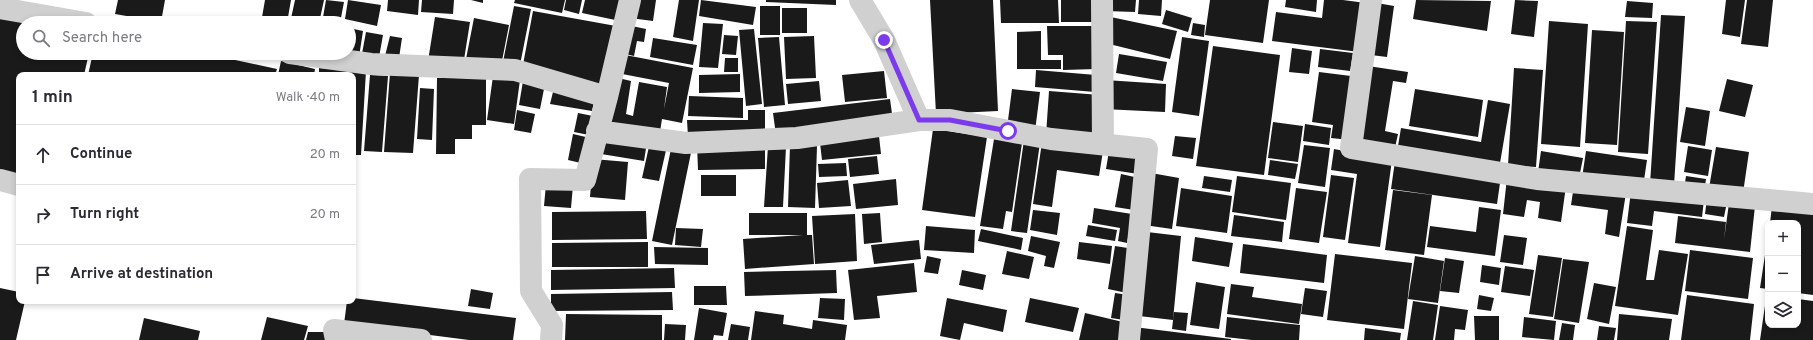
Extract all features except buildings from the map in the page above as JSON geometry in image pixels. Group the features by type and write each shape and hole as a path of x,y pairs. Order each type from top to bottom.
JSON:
{"street":[{"path":"551,340 552,325 531,290 530,179 585,180 607,97 630,0"},
{"path":"860,0 884,40 919,120"},
{"path":"1102,0 1104,144"},
{"path":"1371,0 1351,148 1537,179 1813,204"},
{"path":"11,7 53,16"},
{"path":"304,60 316,66 371,64 515,70 607,97"},
{"path":"597,131 686,143 797,138 919,120 950,120 1051,139 1147,149 1129,340"},
{"path":"0,180 16,184"},
{"path":"336,340 334,330 421,340"}],"route":[{"path":"884,40 919,120 950,120 1008,131"}]}
